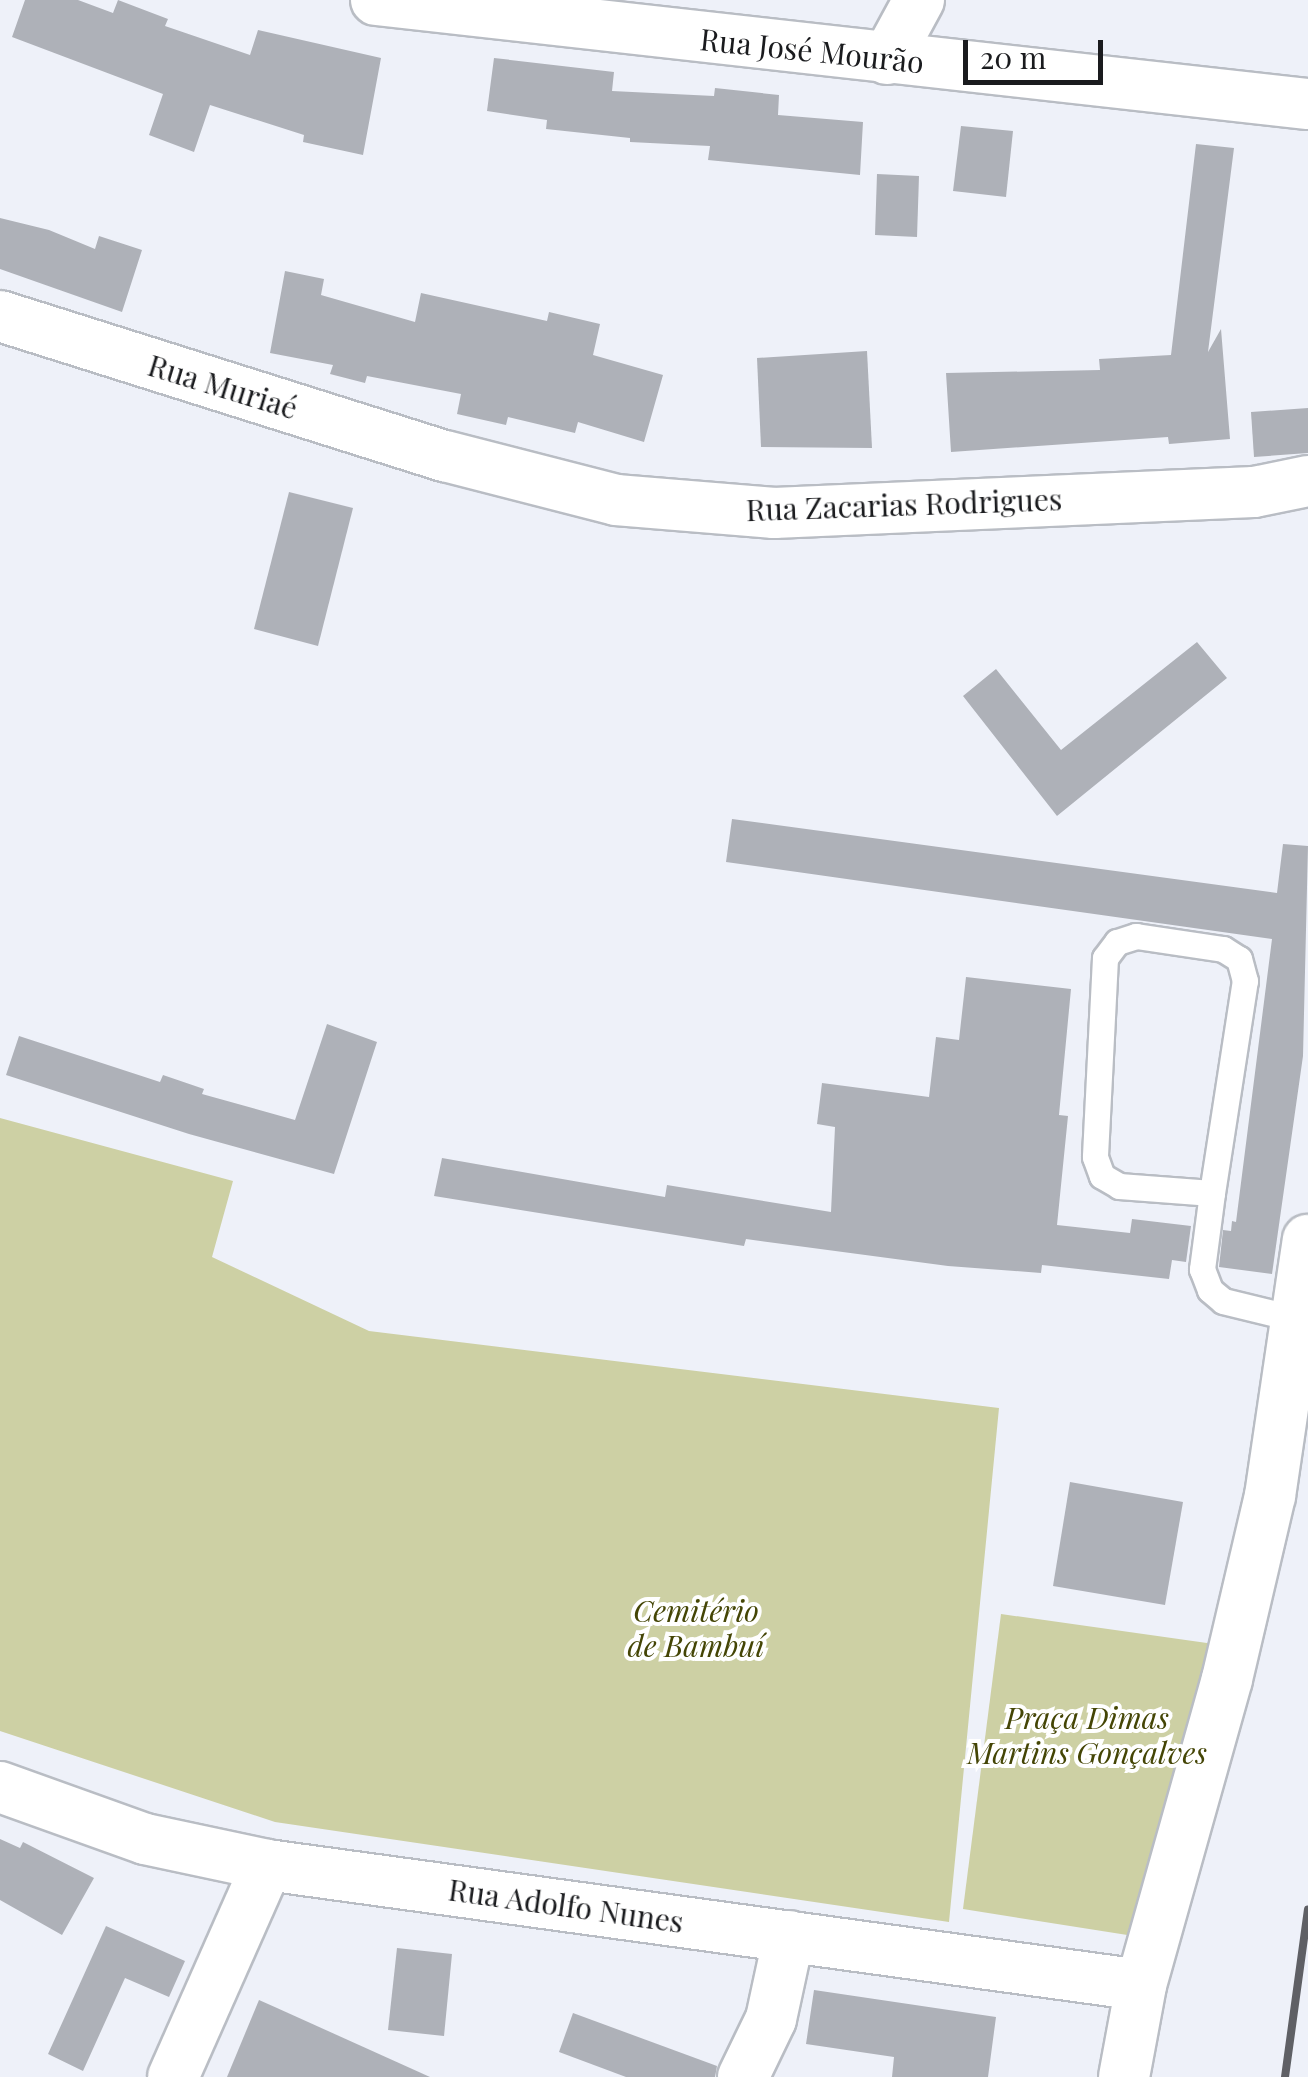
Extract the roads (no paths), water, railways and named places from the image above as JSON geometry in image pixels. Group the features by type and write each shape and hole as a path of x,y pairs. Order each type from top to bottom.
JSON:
{"street":[{"name":"Rua José Mourão","path":"376,0 1308,104"},
{"path":"887,59 918,0"},
{"name":"Rua Muriaé","path":"0,316 445,456"},
{"name":"Rua Zacarias Rodrigues","path":"445,456 616,500 774,513 1254,492 1308,481"},
{"path":"1124,2077 1141,1985 1227,1678 1270,1496 1308,1240"},
{"name":"Rua Adolfo Nunes","path":"0,1787 146,1839 267,1865 1141,1985"},
{"path":"173,2077 267,1865"},
{"path":"743,2077 771,2020 789,1936"}],"lane":[{"path":"1212,1192 1119,1186 1102,1176 1095,1157 1105,958 1117,942 1136,936 1223,950 1239,959 1245,981 1202,1268 1210,1290 1223,1301 1297,1319"}],"railway":[{"path":"1285,2077 1308,1910"}],"park label":[{"name":"Cemitério de Bambuí","path":"696,1627"},
{"name":"Praça Dimas Martins Gonçalves","path":"1087,1734"}]}
